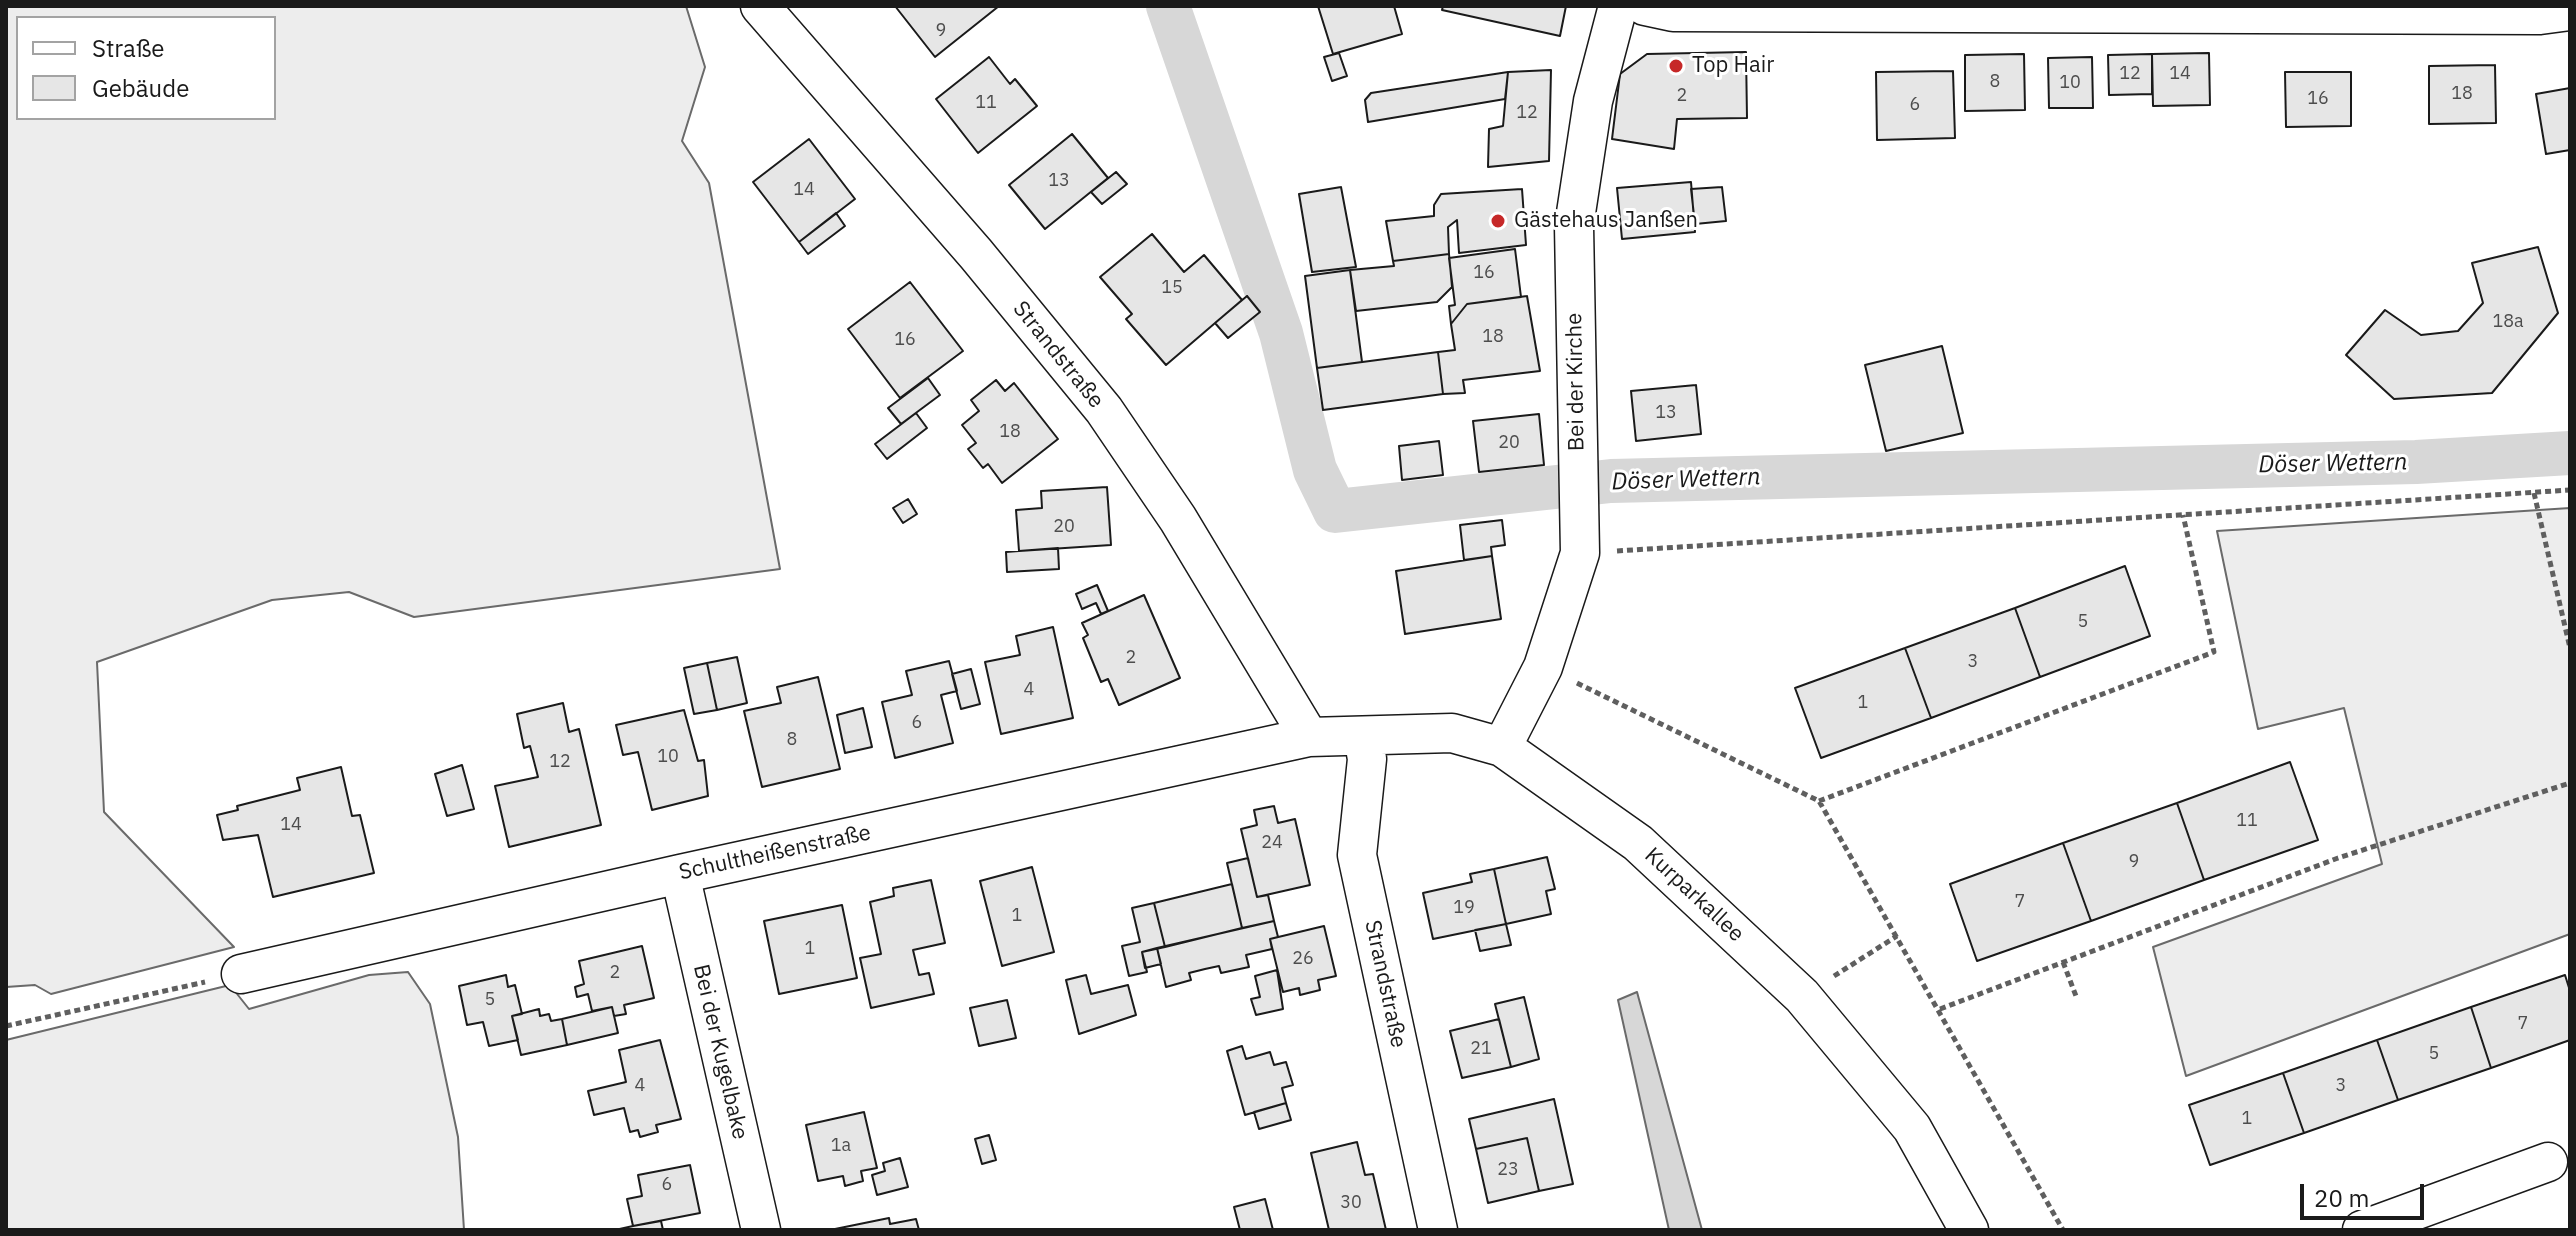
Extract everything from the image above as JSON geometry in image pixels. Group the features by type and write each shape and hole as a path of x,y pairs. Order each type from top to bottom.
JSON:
{"street":[{"name":"Strandstraße","path":"760,6 976,254 1104,410 1178,519 1309,737"},
{"name":"Bei der Kirche","path":"1502,747 1543,667 1580,539 1574,226 1579,177 1593,101 1618,6"},
{"path":"1645,6 1673,12 2540,15 2570,11"},
{"name":"Kurparkallee","path":"1309,737 1452,733 1502,747 1638,843 1802,996 1912,1128 1969,1230"},
{"name":"Strandstraße","path":"1363,736 1367,759 1357,855 1438,1230"},
{"name":"Schultheißenstraße","path":"241,974 680,874 1309,737"},
{"name":"Bei der Kugelbake","path":"680,874 761,1230"},
{"path":"2362,1230 2548,1162"}],"path":[{"path":"1580,539 2183,515 2570,490"},
{"path":"2534,493 2570,648"},
{"path":"1819,801 2214,652 2183,515"},
{"path":"1543,667 1819,801 2063,1230"},
{"path":"1940,1009 2338,858 2570,783"},
{"path":"1802,996 1897,936"},
{"path":"2063,962 2076,996"},
{"path":"6,1026 241,974"}],"shaded area":[{"path":"6,6 686,6 705,67 682,141 709,183 780,569 414,617 349,592 272,600 97,662 104,812 234,947 51,994 35,985 6,987"},
{"path":"2570,508 2570,934 2186,1076 2153,947 2382,864 2344,708 2258,729 2217,531"},
{"path":"408,972 430,1004 458,1137 464,1230 6,1230 6,1040 230,985 249,1009 369,975"},
{"path":"1637,992 1702,1230 1669,1230 1618,1000"}],"building":[{"path":"895,6 999,6 935,57"},
{"path":"1318,6 1394,6 1402,34 1333,54"},
{"path":"1443,6 1566,6 1560,36 1442,10"},
{"path":"1746,52 1747,118 1677,119 1674,149 1612,139 1620,74 1647,54"},
{"path":"1339,53 1347,76 1332,81 1324,57"},
{"path":"2209,53 2210,105 2153,106 2152,54"},
{"path":"2024,54 2025,110 1965,111 1965,55"},
{"path":"2152,54 2152,94 2109,95 2108,55"},
{"path":"989,57 1010,84 1015,79 1037,106 978,153 936,99"},
{"path":"2092,57 2093,108 2049,108 2048,58"},
{"path":"2495,65 2496,123 2429,124 2429,66"},
{"path":"1551,70 1549,161 1488,167 1489,129 1503,126 1508,72"},
{"path":"1953,71 1955,138 1877,140 1876,72"},
{"path":"1508,72 1505,99 1368,122 1365,100 1371,93"},
{"path":"2285,72 2351,72 2351,126 2286,127"},
{"path":"2570,88 2570,150 2546,154 2536,94"},
{"path":"1072,134 1108,178 1045,229 1009,185"},
{"path":"809,139 855,199 799,242 753,182"},
{"path":"1116,172 1127,184 1102,204 1091,192"},
{"path":"1691,182 1695,232 1622,239 1617,188"},
{"path":"1341,187 1356,267 1312,272 1299,194"},
{"path":"1722,187 1726,221 1695,224 1691,189"},
{"path":"1522,189 1526,245 1459,253 1457,220 1448,227 1449,254 1393,261 1386,221 1434,216 1434,205 1441,194"},
{"path":"836,213 845,226 808,254 799,242"},
{"path":"1152,234 1184,272 1204,255 1242,300 1166,365 1126,319 1132,314 1100,277"},
{"path":"2538,247 2558,313 2492,393 2394,399 2346,355 2385,310 2421,335 2458,331 2483,303 2472,263"},
{"path":"1515,249 1521,297 1467,304 1451,324 1449,306 1455,305 1449,258"},
{"path":"1449,254 1452,287 1437,302 1356,311 1350,270 1394,266 1393,261"},
{"path":"1350,270 1362,362 1317,368 1305,276"},
{"path":"910,282 963,351 900,398 848,329"},
{"path":"1247,296 1260,312 1228,338 1215,323"},
{"path":"1527,296 1540,371 1463,380 1465,393 1443,394 1438,352 1455,350 1451,324 1467,304"},
{"path":"1942,346 1963,433 1886,451 1865,365"},
{"path":"1438,352 1443,394 1323,410 1317,368"},
{"path":"928,378 940,395 901,424 888,408"},
{"path":"996,380 1005,391 1014,383 1058,439 1002,483 988,464 983,468 968,449 976,443 962,425 979,411 971,400"},
{"path":"1696,385 1701,434 1636,441 1631,391"},
{"path":"916,413 927,428 887,459 875,444"},
{"path":"1539,414 1544,465 1479,472 1473,421"},
{"path":"1439,441 1443,475 1402,480 1399,446"},
{"path":"1107,487 1111,545 1019,551 1016,510 1042,508 1041,491"},
{"path":"908,499 917,514 903,523 893,508"},
{"path":"1502,520 1505,545 1491,547 1492,556 1464,560 1460,525"},
{"path":"1058,548 1059,569 1007,572 1006,552"},
{"path":"1492,556 1501,619 1405,634 1396,571"},
{"path":"2125,566 2150,636 2040,677 2015,608"},
{"path":"1097,585 1108,611 1101,614 1096,603 1082,609 1076,594"},
{"path":"1144,595 1180,678 1119,705 1108,679 1101,682 1083,638 1088,635 1082,623"},
{"path":"2015,608 2040,677 1931,718 1905,648"},
{"path":"1053,627 1073,718 1001,734 985,662 1020,655 1016,636"},
{"path":"1905,648 1931,718 1821,758 1795,688"},
{"path":"737,657 747,703 717,710 707,663"},
{"path":"949,661 957,691 941,695 953,743 895,758 882,702 912,695 906,671"},
{"path":"707,663 717,710 694,714 684,668"},
{"path":"971,669 980,704 961,709 952,674"},
{"path":"818,677 840,769 762,787 744,711 781,703 777,687"},
{"path":"563,703 569,732 579,729 601,825 509,847 495,786 538,777 530,746 524,748 517,714"},
{"path":"863,708 872,747 845,753 837,715"},
{"path":"684,710 698,761 704,760 708,796 652,810 638,752 623,755 616,725"},
{"path":"2290,762 2318,840 2204,880 2177,803"},
{"path":"462,765 474,809 447,816 435,774"},
{"path":"341,767 352,816 360,815 374,873 273,897 258,835 223,840 217,815 238,810 237,806 300,790 297,778"},
{"path":"2177,803 2204,880 2091,921 2063,843"},
{"path":"1274,806 1278,823 1295,819 1310,885 1257,897 1241,829 1257,825 1254,810"},
{"path":"2063,843 2091,921 1977,961 1950,884"},
{"path":"1547,857 1555,889 1546,891 1551,914 1506,924 1494,869"},
{"path":"1248,858 1257,897 1268,895 1274,921 1242,928 1227,863"},
{"path":"1032,867 1054,952 1002,966 980,881"},
{"path":"1494,869 1506,924 1433,939 1423,893 1472,882 1470,874"},
{"path":"931,880 945,943 913,950 919,975 929,973 934,994 871,1008 860,958 881,954 870,902 894,896 893,888"},
{"path":"1232,884 1242,928 1165,947 1154,903"},
{"path":"1154,903 1165,947 1142,952 1147,972 1129,976 1122,946 1140,942 1132,908"},
{"path":"842,905 857,978 779,994 764,921"},
{"path":"1274,921 1278,937 1270,939 1272,949 1246,955 1249,967 1221,973 1219,966 1205,969 1189,973 1191,980 1166,987 1157,948"},
{"path":"1506,924 1511,945 1480,951 1475,930"},
{"path":"1324,926 1336,976 1318,980 1320,990 1300,995 1299,988 1283,992 1270,939"},
{"path":"642,946 654,998 624,1005 626,1014 614,1016 612,1007 592,1011 588,994 577,997 575,987 584,984 579,961"},
{"path":"1157,948 1161,964 1145,968 1142,952"},
{"path":"1277,970 1283,1009 1256,1015 1251,999 1260,997 1255,976"},
{"path":"506,975 508,987 515,985 522,1014 512,1016 518,1040 489,1046 483,1022 467,1025 459,986"},
{"path":"1086,975 1091,994 1128,985 1136,1015 1079,1034 1066,980"},
{"path":"2565,975 2570,991 2570,1040 2491,1068 2471,1007"},
{"path":"1524,997 1539,1059 1511,1067 1495,1004"},
{"path":"1007,1000 1016,1038 979,1046 970,1008"},
{"path":"612,1007 618,1033 567,1045 562,1019"},
{"path":"2471,1007 2491,1068 2398,1100 2377,1040"},
{"path":"539,1009 540,1016 549,1014 551,1021 562,1019 567,1045 521,1055 512,1016"},
{"path":"1499,1019 1511,1067 1462,1078 1450,1031"},
{"path":"660,1040 681,1119 656,1125 658,1132 640,1137 638,1130 630,1132 624,1108 594,1115 588,1091 626,1082 619,1050"},
{"path":"2377,1040 2398,1100 2304,1133 2283,1073"},
{"path":"1242,1046 1246,1059 1270,1052 1274,1065 1286,1062 1293,1085 1282,1088 1286,1103 1245,1115 1227,1051"},
{"path":"2283,1073 2304,1133 2210,1165 2189,1105"},
{"path":"1554,1099 1573,1184 1539,1191 1527,1138 1476,1149 1469,1119"},
{"path":"1286,1103 1291,1120 1259,1129 1254,1112"},
{"path":"864,1112 877,1168 861,1171 863,1181 845,1186 843,1176 818,1181 806,1125"},
{"path":"989,1135 996,1160 982,1164 975,1139"},
{"path":"1527,1138 1539,1191 1488,1203 1476,1149"},
{"path":"1357,1142 1365,1175 1373,1174 1386,1230 1329,1230 1311,1153"},
{"path":"900,1158 908,1187 877,1195 872,1175 885,1171 883,1163"},
{"path":"690,1165 700,1213 633,1226 627,1199 642,1196 638,1175"},
{"path":"1265,1199 1273,1230 1240,1230 1234,1207"},
{"path":"889,1218 890,1224 916,1219 919,1230 835,1229"},
{"path":"661,1221 663,1230 615,1230 633,1226"}],"waterway":[{"name":"Döser Wettern","path":"1168,6 1281,333 1315,470 1335,511 1611,481 2416,462 2570,453"}],"place":[{"name":"Top Hair","path":"1676,66"},
{"name":"Gästehaus Janßen","path":"1498,221"}]}
